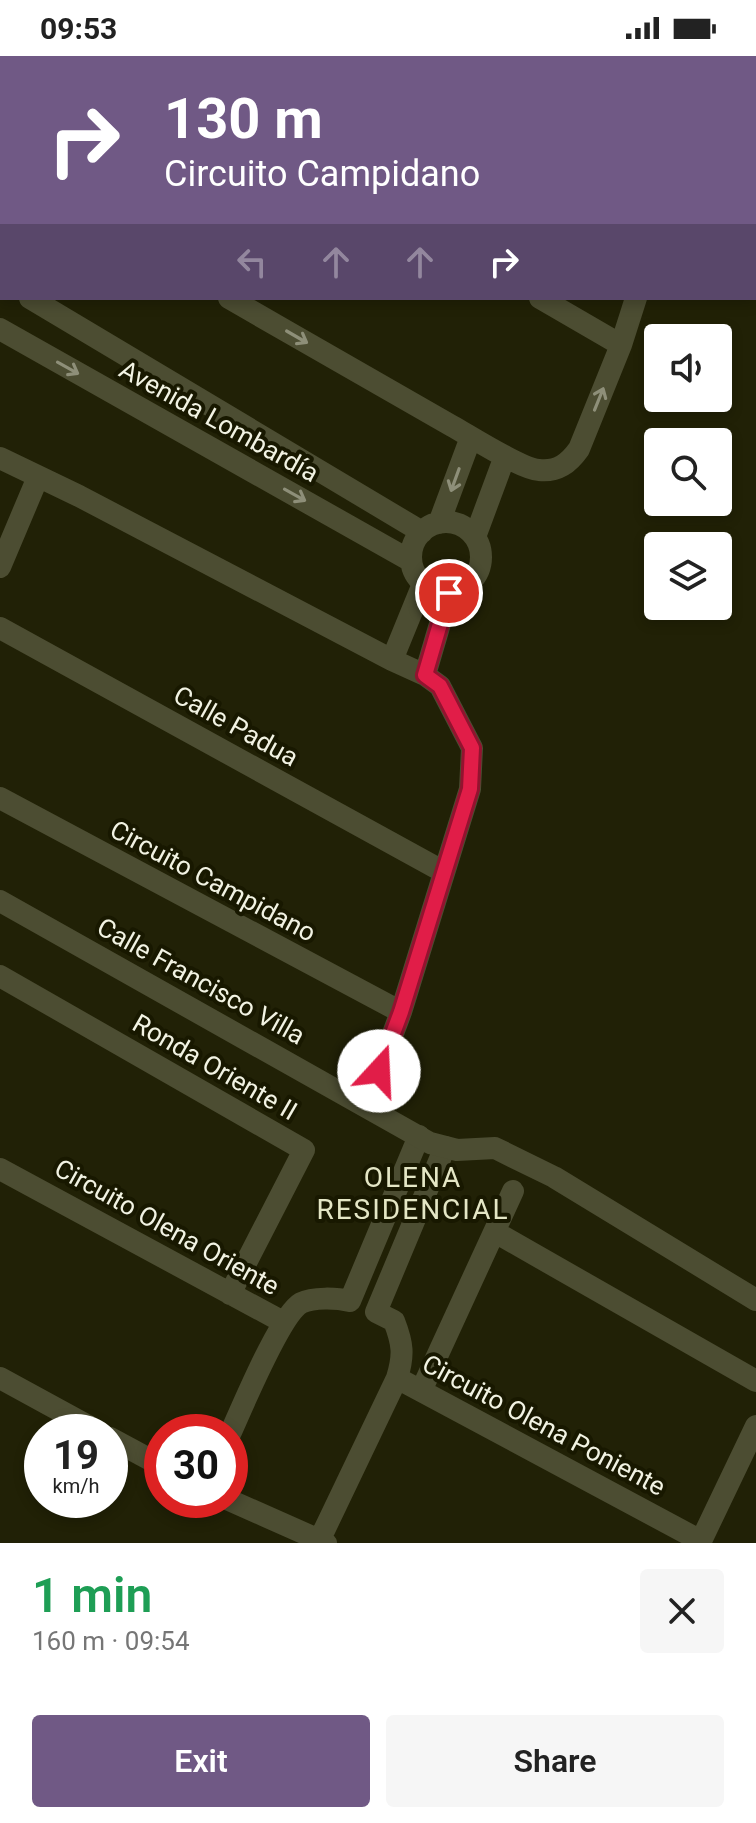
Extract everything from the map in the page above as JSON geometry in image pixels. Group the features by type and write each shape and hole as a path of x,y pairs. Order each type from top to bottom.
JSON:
{"street":[{"name":"Avenida Lombardía","path":"33,300 430,527"},
{"path":"232,300 505,456 538,470 569,463 579,449 621,345 635,300"},
{"path":"543,300 621,345"},
{"name":"Avenida Lombardía","path":"0,329 411,561"},
{"path":"430,527 455,523 475,537 480,547 480,568 469,585 459,591 435,591 423,584 415,574 411,561 413,545 430,527 471,437"},
{"path":"475,537 505,456"},
{"path":"0,458 425,675 440,686 472,748 470,789 401,1012 379,1071"},
{"path":"0,567 38,477"},
{"path":"392,660 423,584"},
{"path":"425,675 449,593"},
{"name":"Calle Padua","path":"0,628 444,872"},
{"name":"Circuito Campidano","path":"0,798 401,1012"},
{"name":"Calle Francisco Villa","path":"0,901 430,1143 457,1150 495,1148 554,1177 756,1300"},
{"name":"Ronda Oriente II","path":"0,976 304,1150 230,1294"},
{"path":"350,1301 419,1136"},
{"path":"376,1312 445,1147"},
{"name":"Circuito Olena Oriente","path":"0,1169 283,1322 239,1414"},
{"path":"421,1391 513,1191"},
{"path":"495,1232 756,1381"},
{"path":"283,1322 301,1303 331,1297 376,1312 394,1321 402,1341 397,1378"},
{"path":"0,1378 66,1414"},
{"name":"Circuito Olena Poniente","path":"322,1542 397,1378 700,1542"},
{"path":"700,1542 756,1426"},
{"path":"248,1509 322,1542"}],"district":[{"name":"OLENA RESIDENCIAL","path":"413,1193"}],"route":[{"path":"379,1071 401,1012 470,789 472,748 440,686 425,675 449,593"}]}
